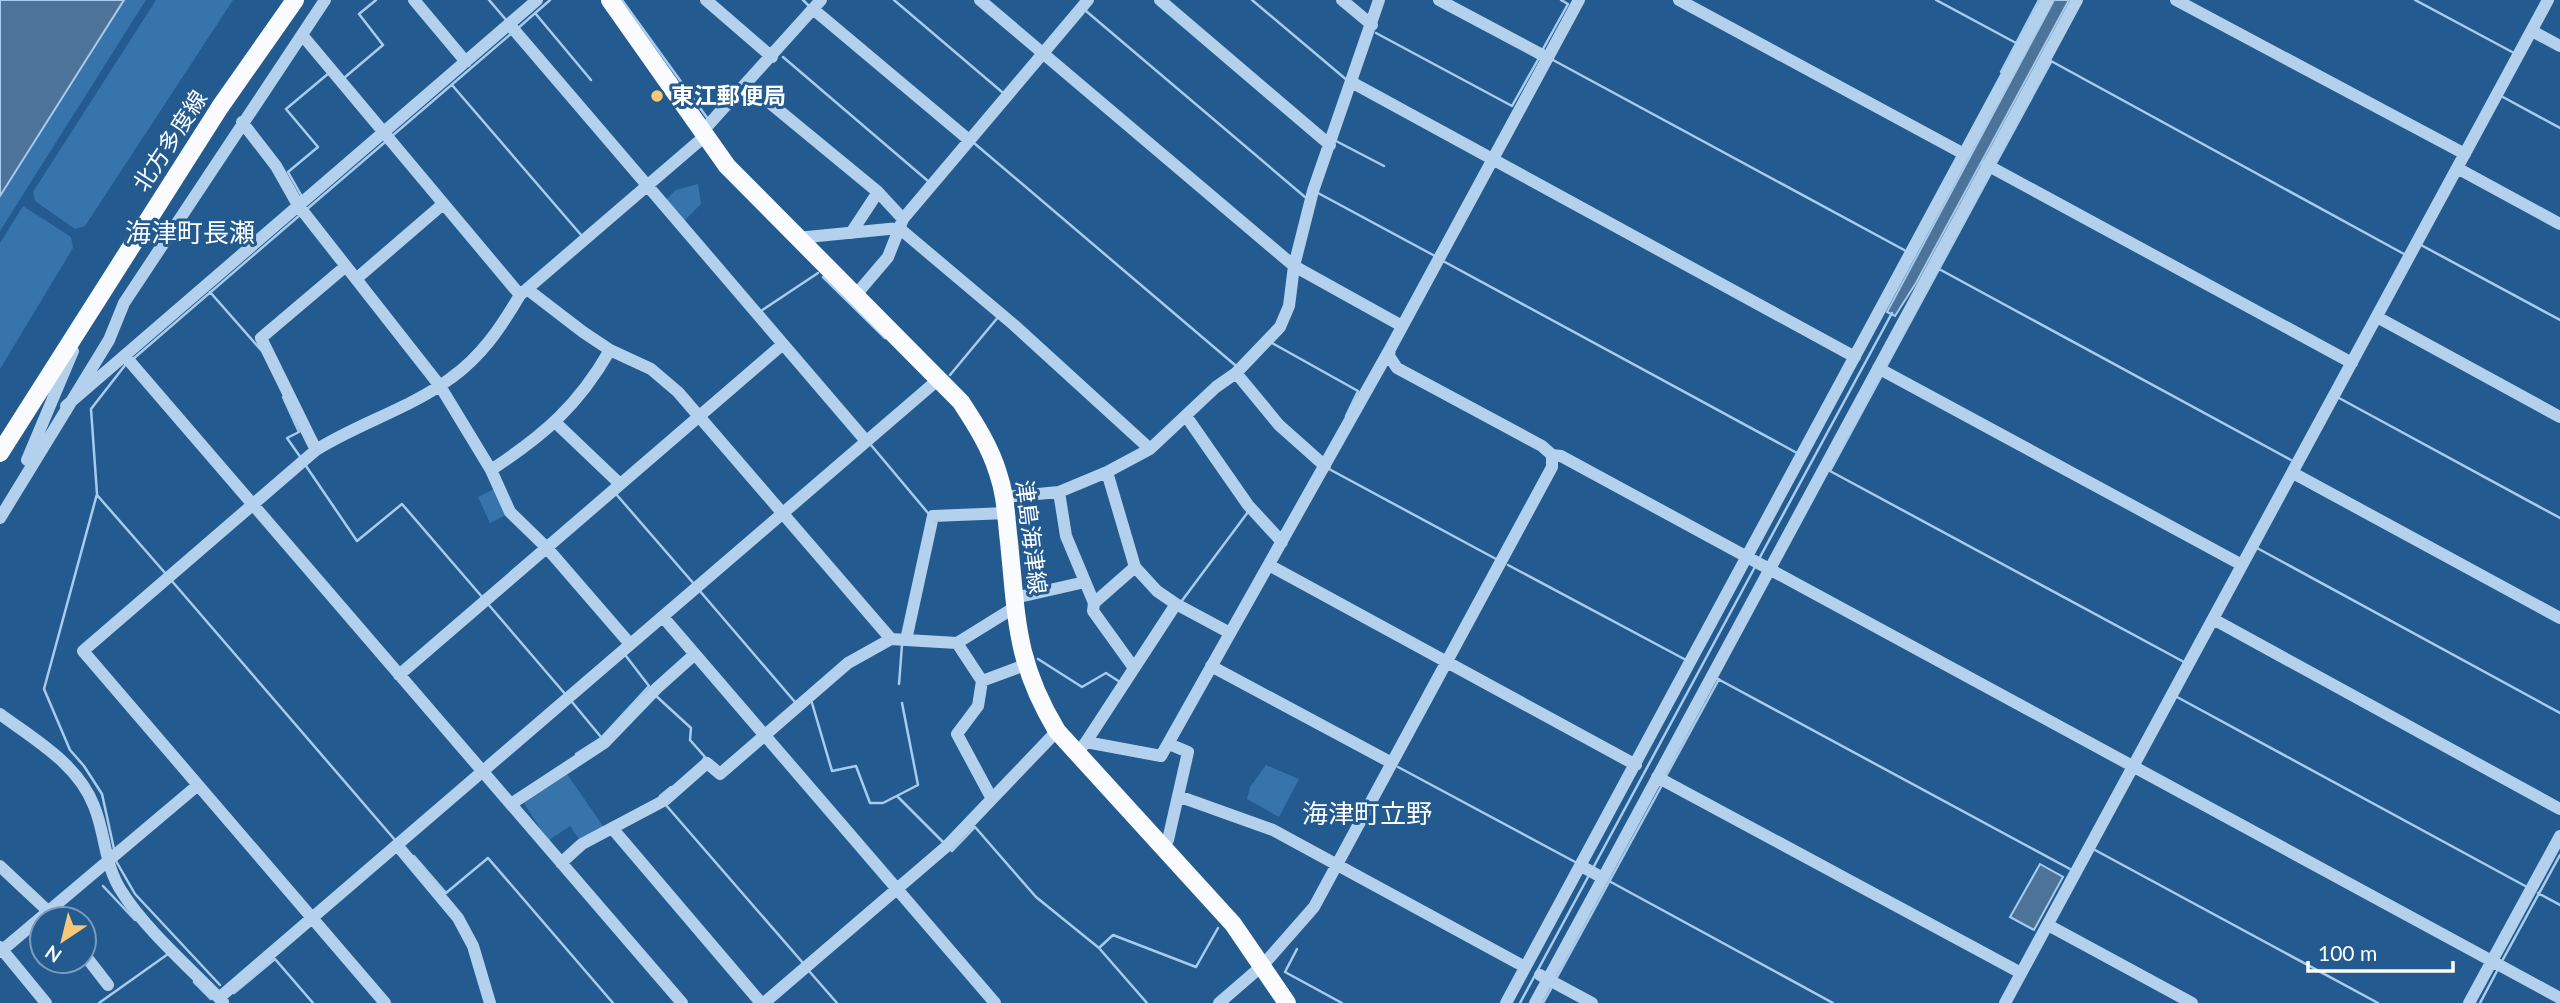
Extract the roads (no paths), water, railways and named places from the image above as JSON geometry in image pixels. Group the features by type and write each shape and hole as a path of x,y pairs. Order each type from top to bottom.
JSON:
{"main road":[{"name":"北方多度線","path":"0,453 220,107 295,0"},
{"name":"津島海津線","path":"610,0 727,166 961,402 988,446 1006,505 1014,603 1025,665 1040,701 1057,730 1082,747 1233,924 1287,1003"}],"street":[{"path":"0,518 66,406 109,340 124,303 242,122 303,37 325,0"},
{"path":"414,0 466,62"},
{"path":"66,406 537,0"},
{"path":"706,0 772,57"},
{"path":"980,0 1294,267 1402,326"},
{"path":"854,297 888,257 901,224 1088,0"},
{"path":"1160,0 1330,145"},
{"path":"1342,0 1372,26"},
{"path":"906,640 933,516 1006,505 1059,492 1107,472 1150,449 1236,373 1280,327 1289,306 1294,267 1313,191 1353,83 1379,0"},
{"path":"1439,0 1548,58"},
{"path":"1176,604 1082,747 1156,757 1161,756 1169,744 1390,349 1579,0"},
{"path":"1679,0 1964,155"},
{"path":"1506,1003 1583,867 2047,0"},
{"path":"1535,1003 1544,977 1657,777 1767,568 2077,0"},
{"path":"2176,0 2465,155"},
{"path":"2005,1003 2548,0"},
{"path":"385,1003 83,651 316,450 343,433 440,386 481,352 523,292 704,134 815,4 969,140"},
{"path":"509,24 866,440"},
{"path":"2532,31 2560,46"},
{"path":"303,37 443,204 523,292 610,350 651,369 678,392 781,515 891,639"},
{"path":"1353,83 1855,357"},
{"path":"748,85 878,192 901,224 1150,449"},
{"path":"242,122 276,166 298,205 440,386 491,470 510,512 547,548 630,644"},
{"path":"1987,166 2352,363"},
{"path":"2457,168 2560,224"},
{"path":"852,233 878,192"},
{"path":"356,279 443,204"},
{"path":"797,238 852,233 901,224"},
{"path":"316,450 261,338 346,267"},
{"path":"0,509 16,492 20,475 90,309"},
{"path":"2377,317 2560,417"},
{"path":"399,675 783,344"},
{"path":"1390,349 1389,356 1397,368 1542,446 1552,455 1561,456 2560,998"},
{"path":"491,470 556,423 597,374 610,350"},
{"path":"125,356 682,1003"},
{"path":"1878,368 2242,565"},
{"path":"1236,373 1279,425 1325,466"},
{"path":"1,718 68,767 82,783 94,807 107,863 123,893 223,1001 312,918 940,378"},
{"path":"1186,416 1248,505 1282,542"},
{"path":"556,423 620,484"},
{"path":"1219,1003 1263,965 1302,924 1337,865 1548,475 1552,467 1552,455"},
{"path":"1107,472 1135,567 1157,591 1230,633"},
{"path":"2292,473 2560,618"},
{"path":"1059,492 1066,536 1094,603 1093,611 1134,668"},
{"path":"1269,565 1636,765"},
{"path":"1094,603 1135,567"},
{"path":"561,863 582,844 665,800 707,763 720,774 848,663 891,639 957,643 1014,603 1085,582"},
{"path":"663,617 995,1003"},
{"path":"2213,619 2560,810"},
{"path":"957,643 982,681 978,706 957,734 992,799"},
{"path":"511,804 604,743 657,688 695,654"},
{"path":"982,681 1025,665"},
{"path":"1211,666 1392,763"},
{"path":"612,828 763,1003 947,846 1057,730"},
{"path":"1163,845 1168,840 1188,752 1169,744"},
{"path":"1657,777 2021,973"},
{"path":"62,905 198,785"},
{"path":"1178,796 1273,831 1525,967"},
{"path":"2469,1003 2497,964 2560,836"},
{"path":"397,845 458,918 473,946 490,1003"},
{"path":"0,866 42,905"},
{"path":"1583,867 1599,876"},
{"path":"2048,925 2192,1003"},
{"path":"28,930 1,949 46,1003"},
{"path":"98,972 108,985"},
{"path":"1544,977 1592,1003"}],"waterway":[{"path":"344,78 383,45 359,14 376,0"},
{"path":"489,0 507,21"},
{"path":"517,29 550,0"},
{"path":"622,0 708,119"},
{"path":"803,0 808,5"},
{"path":"894,0 1002,92"},
{"path":"1252,0 1348,81"},
{"path":"1543,49 1568,4 1561,0"},
{"path":"1936,0 2016,43"},
{"path":"2001,72 2039,0"},
{"path":"2415,0 2514,53"},
{"path":"1086,11 1305,197"},
{"path":"535,13 591,80"},
{"path":"392,136 512,33"},
{"path":"1376,33 1512,106 1539,58"},
{"path":"783,57 928,181"},
{"path":"1553,60 1906,251"},
{"path":"2051,61 2404,254"},
{"path":"1995,165 2051,62"},
{"path":"301,195 288,172 318,147 286,109 329,73"},
{"path":"452,85 582,236"},
{"path":"2501,96 2560,128"},
{"path":"1336,141 1384,166"},
{"path":"307,209 384,143"},
{"path":"974,143 1235,365"},
{"path":"1886,367 1991,173"},
{"path":"1318,193 1435,256"},
{"path":"133,359 300,215"},
{"path":"2421,245 2560,320"},
{"path":"1443,261 1797,453"},
{"path":"1939,269 2291,460"},
{"path":"761,311 818,273"},
{"path":"823,277 885,338"},
{"path":"210,292 261,350"},
{"path":"1759,559 1892,313"},
{"path":"950,375 999,316"},
{"path":"1272,343 1358,391 1346,416"},
{"path":"114,849 102,794 70,750 44,689 97,494 91,409 126,364"},
{"path":"1882,375 1830,471 2184,662"},
{"path":"283,397 299,432 287,438 301,458"},
{"path":"2339,398 2560,518"},
{"path":"871,445 928,513"},
{"path":"306,466 357,541 402,504 483,598"},
{"path":"1329,469 1496,559"},
{"path":"616,494 694,584"},
{"path":"97,495 166,574"},
{"path":"1181,602 1248,512"},
{"path":"2257,548 2560,713"},
{"path":"1508,565 1686,660"},
{"path":"1593,868 1756,565"},
{"path":"171,580 395,840"},
{"path":"699,590 795,702"},
{"path":"488,604 566,695"},
{"path":"899,684 902,645"},
{"path":"576,754 601,738 649,686 626,656"},
{"path":"1038,659 1082,687 1106,673 1120,682"},
{"path":"1716,678 2070,869"},
{"path":"1666,776 1719,679"},
{"path":"655,695 691,728 690,740 705,757 703,760"},
{"path":"2177,697 2527,887"},
{"path":"572,702 601,737"},
{"path":"812,703 832,771 856,766 870,803 883,803 918,785 902,703"},
{"path":"1398,767 1577,863"},
{"path":"1556,979 1662,785"},
{"path":"660,796 671,787"},
{"path":"897,796 943,842"},
{"path":"665,804 803,963"},
{"path":"950,849 952,851 975,827 1036,897 1099,948 1147,1003"},
{"path":"2095,850 2378,1003"},
{"path":"2501,963 2560,855"},
{"path":"414,856 446,893 488,858 613,1003"},
{"path":"116,861 135,894 220,985"},
{"path":"1520,1003 1588,877"},
{"path":"1609,881 1833,1003"},
{"path":"103,886 135,920"},
{"path":"2538,893 2560,905"},
{"path":"1100,947 1113,935 1196,967 1218,928"},
{"path":"1297,949 1285,972 1342,1003"},
{"path":"99,1003 168,954"},
{"path":"234,993 275,959 313,1003"},
{"path":"2480,1003 2498,969"},
{"path":"809,971 837,1003"},
{"path":"194,982 211,999"},
{"path":"1543,1003 1552,987"}],"place":[{"name":"東江郵便局","path":"657,96"}],"district":[{"name":"海津町長瀬","path":"190,233"},
{"name":"海津町立野","path":"1367,814"}]}
